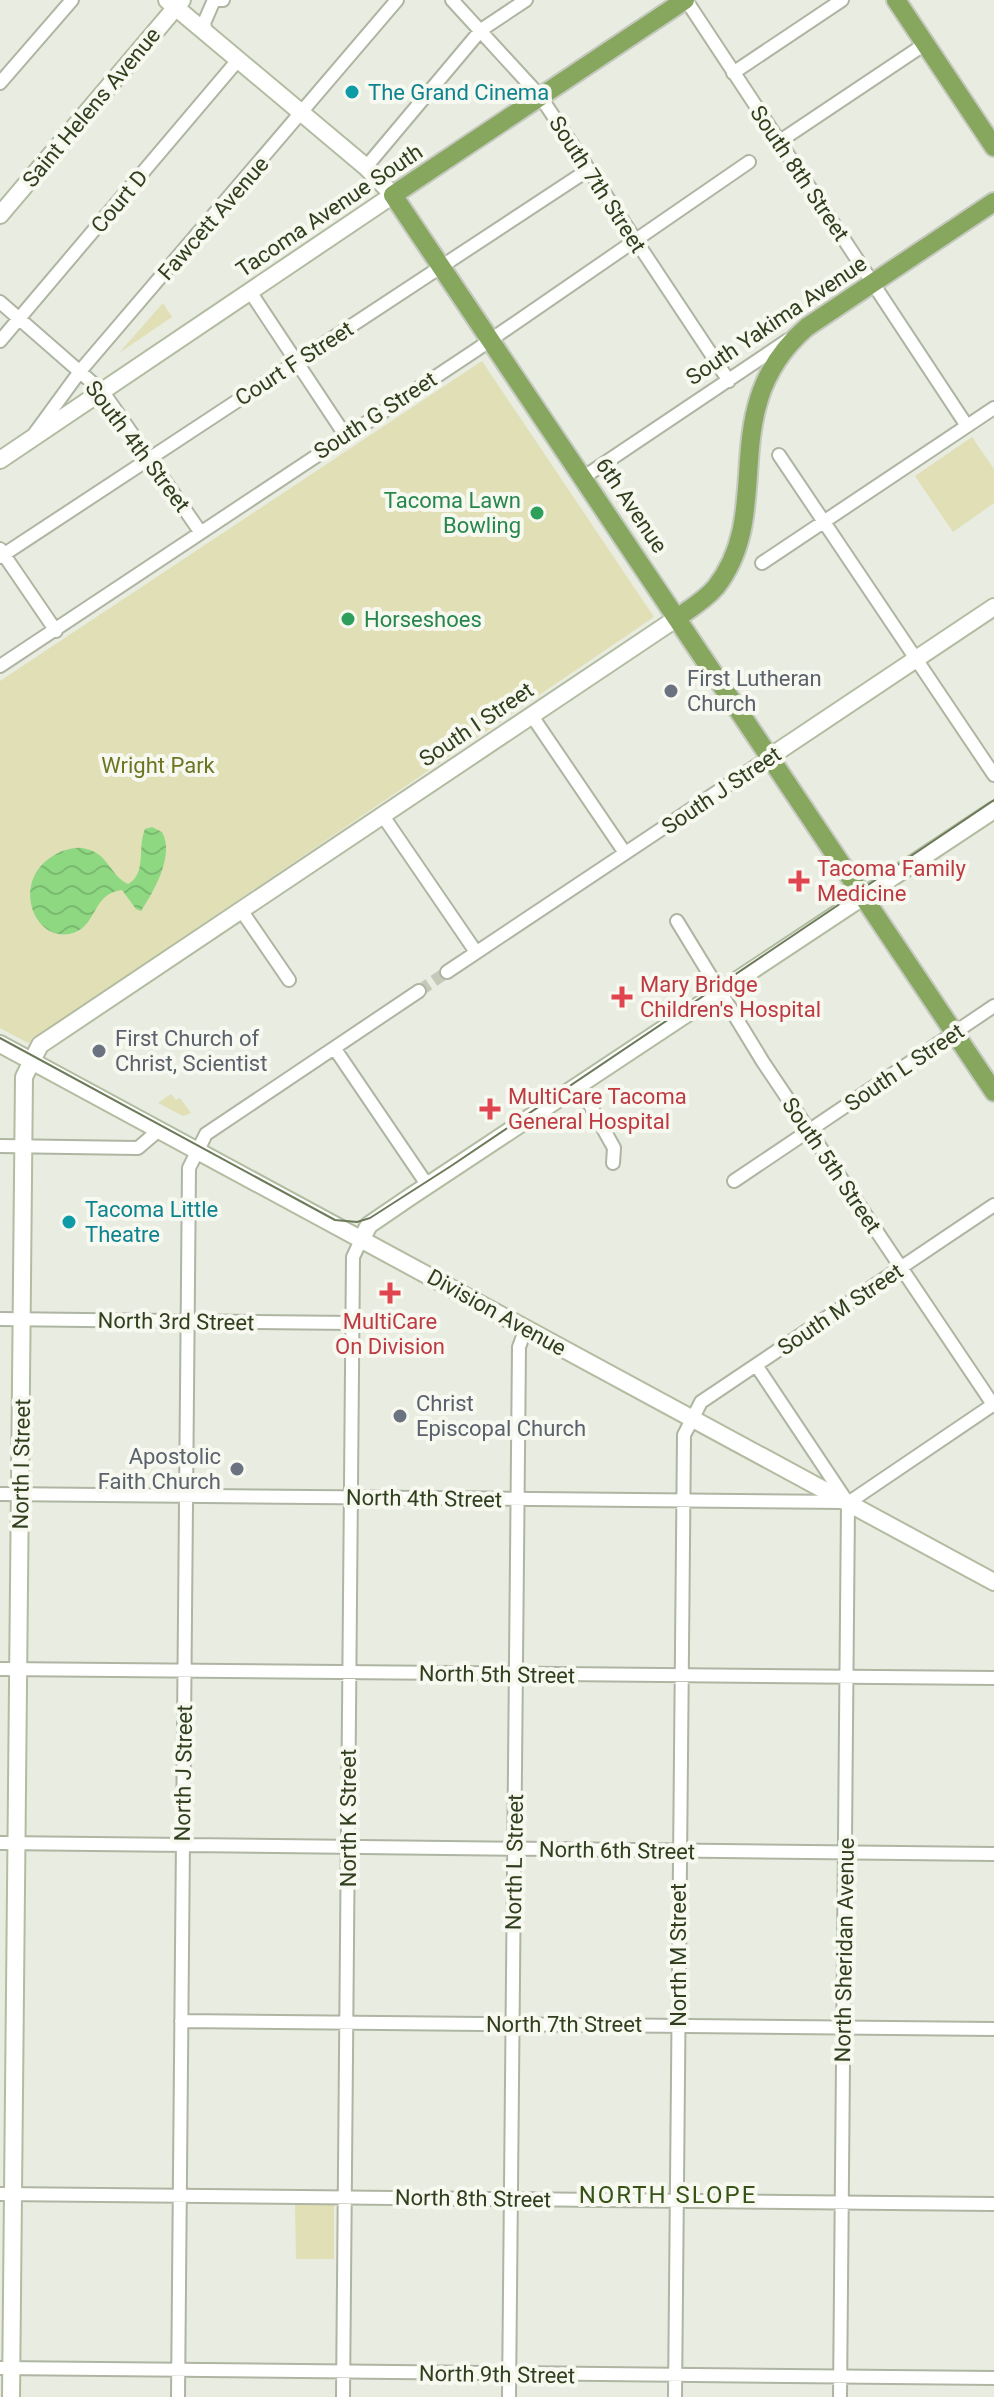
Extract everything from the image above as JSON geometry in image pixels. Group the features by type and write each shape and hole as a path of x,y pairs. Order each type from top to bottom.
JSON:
{"main road":[{"name":"Tacoma Avenue South","path":"0,460 685,0"},
{"path":"896,0 994,147"},
{"name":"6th Avenue","path":"175,3 301,115 366,167 393,195 994,1092"},
{"name":"Saint Helens Avenue","path":"0,215 175,3"},
{"name":"South Yakima Avenue","path":"807,327 994,202"},
{"name":"South I Street","path":"31,1062 40,1045 532,716 714,590 733,555 760,386 780,353 807,327"},
{"name":"South J Street","path":"771,756 994,607"},
{"path":"361,1240 369,1225 863,894 994,810"},
{"name":"Division Avenue","path":"0,1044 994,1582"},
{"name":"North I Street","path":"11,2397 6,2368 9,1844 18,1669 24,1077 31,1062"}],"street":[{"path":"0,83 72,0"},
{"path":"206,32 204,23 214,0 223,0"},
{"name":"South 7th Street","path":"452,0 540,96 729,381"},
{"path":"366,167 481,30 526,0"},
{"name":"South 8th Street","path":"685,0 967,426"},
{"path":"733,73 842,0"},
{"name":"Fawcett Avenue","path":"32,439 81,370 395,1"},
{"path":"780,141 925,44"},
{"name":"Court D","path":"0,341 238,60"},
{"name":"South G Street","path":"0,666 56,631 199,530 491,339 749,162"},
{"name":"Court F Street","path":"1,554 588,170"},
{"path":"251,293 345,435"},
{"name":"South 4th Street","path":"0,302 103,392 199,530"},
{"name":"South Yakima Avenue","path":"584,477 807,327"},
{"path":"762,563 994,408"},
{"path":"779,455 994,775"},
{"path":"1,554 56,631"},
{"path":"532,716 625,853"},
{"name":"South J Street","path":"447,972 771,756"},
{"path":"383,816 476,952"},
{"path":"241,910 289,980"},
{"name":"South 5th Street","path":"677,921 726,1005 994,1405"},
{"path":"196,1150 206,1134 419,991"},
{"name":"South L Street","path":"734,1181 994,1006"},
{"path":"335,1049 428,1186"},
{"path":"579,1085 614,1148 613,1163"},
{"path":"0,1146 138,1148 159,1130"},
{"name":"North J Street","path":"178,2397 189,1168 196,1150"},
{"name":"South M Street","path":"692,1419 701,1402 994,1205"},
{"name":"North K Street","path":"343,2397 353,1257 361,1240"},
{"name":"North 3rd Street","path":"0,1319 353,1323"},
{"name":"North L Street","path":"509,2397 519,1345 526,1328"},
{"path":"756,1365 848,1503 994,1405"},
{"name":"North M Street","path":"675,2397 684,1435 692,1419"},
{"name":"North 4th Street","path":"0,1494 848,1503"},
{"name":"North Sheridan Avenue","path":"840,2397 848,1503"},
{"name":"North 5th Street","path":"0,1669 994,1678"},
{"name":"North 6th Street","path":"9,1844 994,1854"},
{"name":"North 7th Street","path":"181,2021 994,2029"},
{"name":"North 8th Street","path":"7,2194 994,2204"},
{"name":"North 9th Street","path":"6,2368 994,2378"}],"green space":[{"path":"163,303 172,317 119,353"},
{"name":"Wright Park","path":"482,361 654,617 28,1043 0,1028 0,681"},
{"path":"972,437 994,469 994,503 953,532 915,476"},
{"path":"171,1094 176,1100 180,1098 191,1113 183,1116 158,1103"},
{"path":"295,2205 334,2205 334,2259 296,2259"}],"water":[{"path":"152,827 162,832 166,851 161,873 141,911 122,890 104,898 85,926 78,931 56,933 45,928 37,918 30,893 40,866 63,851 82,848 98,854 128,884 138,874 145,829"}],"tunnel":[{"path":"419,991 447,972"}],"tram line":[{"path":"0,1038 335,1220 357,1222 370,1218 451,1166 994,800"}],"place":[{"name":"The Grand Cinema","path":"352,92"},
{"name":"Tacoma Lawn Bowling","path":"537,513"},
{"name":"Horseshoes","path":"348,619"},
{"name":"First Lutheran Church","path":"671,691"},
{"name":"Tacoma Family Medicine","path":"799,881"},
{"name":"Mary Bridge Children's Hospital","path":"622,997"},
{"name":"First Church of Christ, Scientist","path":"99,1051"},
{"name":"MultiCare Tacoma General Hospital","path":"490,1109"},
{"name":"Tacoma Little Theatre","path":"69,1222"},
{"name":"MultiCare On Division","path":"390,1293"},
{"name":"Christ Episcopal Church","path":"400,1416"},
{"name":"Apostolic Faith Church","path":"237,1469"}],"district":[{"name":"NORTH SLOPE","path":"668,2195"}]}
